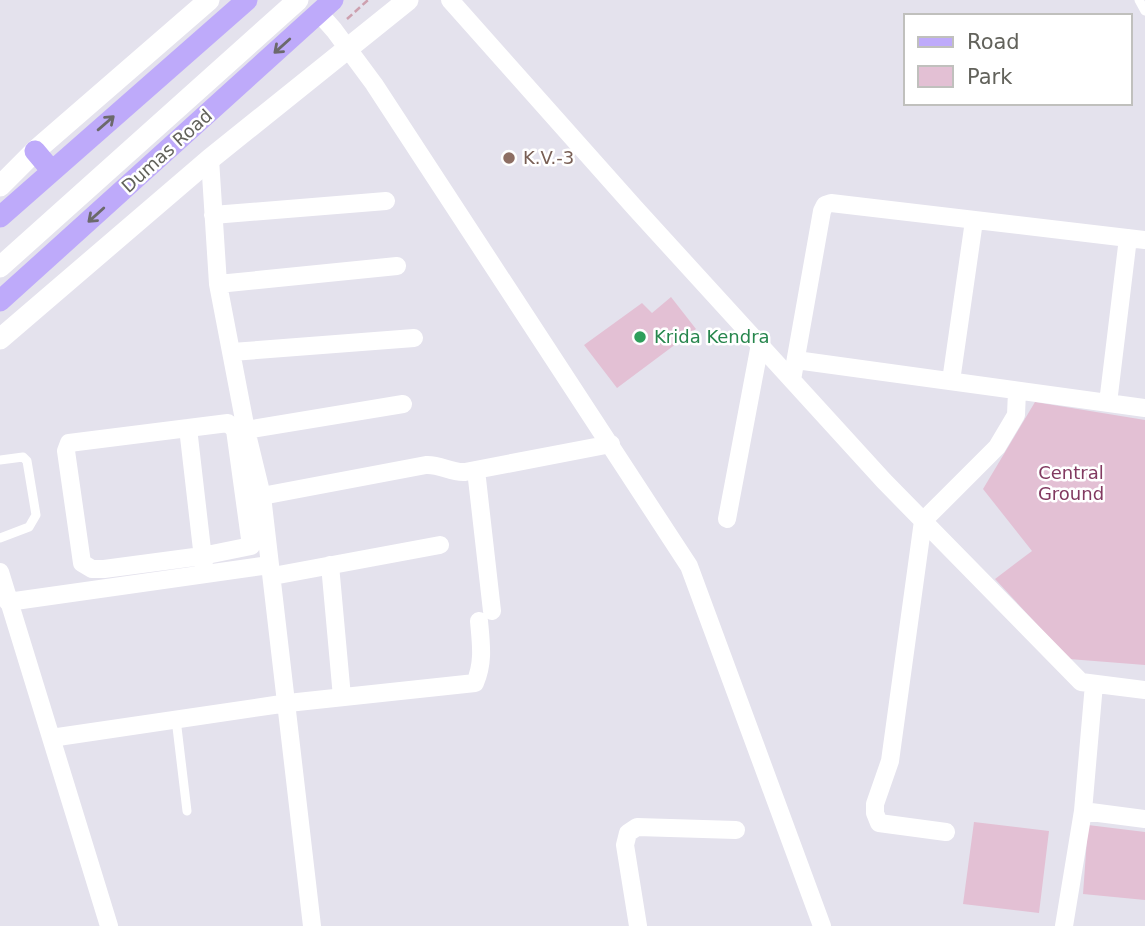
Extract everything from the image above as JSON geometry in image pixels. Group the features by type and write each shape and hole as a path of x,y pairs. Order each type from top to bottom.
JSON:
{"main road":[{"path":"0,217 247,0"},
{"name":"Dumas Road","path":"0,302 326,6"},
{"path":"35,152 51,170"}],"street":[{"path":"0,186 35,152 209,0"},
{"path":"0,267 298,0"},
{"path":"0,339 210,159 408,0"},
{"path":"450,0 792,380 923,521 1081,682 1145,690"},
{"path":"326,6 349,50 689,566 822,926"},
{"path":"210,159 218,284 246,430 262,496 312,926"},
{"path":"213,215 386,201"},
{"path":"792,380 822,211 825,205 831,203 1136,239 1108,403"},
{"path":"951,381 974,220"},
{"path":"218,284 397,266"},
{"path":"232,352 414,338"},
{"path":"727,519 760,344"},
{"path":"796,360 1145,408"},
{"path":"946,832 879,822 875,804 890,761 923,521 998,447 1016,415 1017,391"},
{"path":"246,430 403,404"},
{"path":"8,602 90,590 204,565 248,549 252,543 235,429 228,423 73,442 67,446 80,556 87,568 90,590"},
{"path":"188,428 204,565"},
{"path":"262,496 426,465 435,464 455,472 476,470 611,444"},
{"path":"51,738 288,703 475,683 481,670 486,616 476,470"},
{"path":"87,568 204,565 271,570 330,565 440,545"},
{"path":"330,565 342,697"},
{"path":"0,572 109,926"},
{"path":"1064,926 1083,811 1094,684"},
{"path":"1083,811 1145,819"},
{"path":"638,926 625,845 628,833 637,827 736,830"}],"lane":[{"path":"1139,0 1145,10"},
{"path":"0,460 23,457 27,461 36,515 29,527 0,538"},
{"path":"176,719 187,811"}],"path":[{"path":"351,15 368,0"}],"green space":[{"name":"Krida Kendra","path":"671,297 696,329 617,388 584,345 642,303 652,313"},
{"name":"Central Ground","path":"1035,402 1145,420 1145,665 1069,659 995,579 1032,551 983,489"},
{"path":"974,822 1049,831 1039,913 963,904"},
{"path":"1088,825 1145,832 1145,900 1083,894"}],"place":[{"name":"K.V.-3","path":"509,158"},
{"name":"Krida Kendra","path":"640,337"}]}
